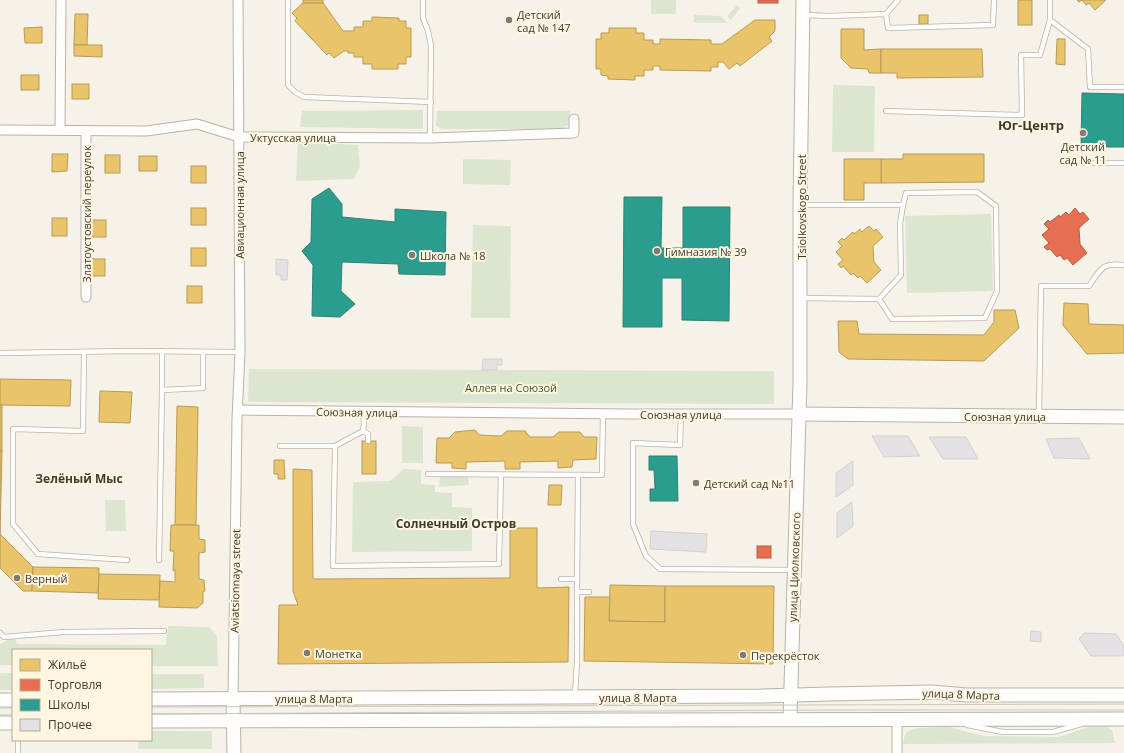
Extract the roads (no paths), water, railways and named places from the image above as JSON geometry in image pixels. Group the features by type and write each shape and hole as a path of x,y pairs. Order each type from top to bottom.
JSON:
{"main road":[{"name":"Tsiolkovskogo Street","path":"799,414 803,0"},
{"name":"Союзная улица","path":"799,414 1124,417"},
{"name":"улица Циолковского","path":"790,719 799,414"},
{"name":"улица 8 Марта","path":"152,700 790,695 932,692 966,695 1124,695"},
{"name":"Aviatsionnaya street","path":"233,699 234,753"},
{"path":"0,700 12,700"},
{"name":"улица 8 Марта","path":"152,721 1124,719"},
{"path":"0,723 12,723"}],"street":[{"path":"60,130 61,0"},
{"name":"Авиационная улица","path":"238,0 240,352 238,410"},
{"name":"Уктусская улица","path":"0,130 146,131 197,124 239,137 430,138 574,133 574,119"},
{"name":"Златоустовский переулок","path":"86,131 86,297"},
{"name":"Союзная улица","path":"238,410 799,414"},
{"name":"Aviatsionnaya street","path":"233,699 238,410"},
{"path":"897,720 897,753"}],"lane":[{"path":"288,0 288,85 295,92 304,97 431,102"},
{"path":"423,0 423,18 428,31 431,46 430,138"},
{"path":"803,15 829,16 886,14 898,0"},
{"path":"886,14 888,28 993,25 994,0"},
{"path":"886,111 1022,115 1021,55 1040,55 1050,20 1050,0"},
{"path":"1050,20 1088,49 1090,87 1124,87"},
{"path":"1082,163 1124,163"},
{"path":"800,298 879,299 901,275 900,224 906,193 977,192 996,206 996,291 985,318 892,319 879,299"},
{"path":"800,205 903,204"},
{"path":"1039,416 1041,286 1089,286 1102,267 1114,263 1124,265"},
{"path":"0,353 162,351 240,352"},
{"path":"159,560 162,351"},
{"path":"84,352 83,431 13,429 13,524 38,554 127,560"},
{"path":"162,390 203,388 203,352"},
{"path":"363,412 363,431"},
{"path":"428,474 464,473 501,475 602,475 603,413"},
{"path":"681,414 680,444 632,443 633,524 646,556 660,569 794,570"},
{"path":"363,431 368,434 368,441"},
{"path":"280,446 335,446 363,431"},
{"path":"335,446 333,566 499,564 501,475"},
{"path":"575,697 577,662 578,475"},
{"path":"562,579 577,579"},
{"path":"577,592 589,592"},
{"path":"0,633 4,637 64,632 164,631"},
{"path":"18,741 18,753"}],"tram line":[{"path":"152,707 1124,704"},
{"path":"0,708 12,708"},
{"path":"152,714 822,710 1124,710"},
{"path":"0,715 12,715"}],"place":[{"name":"Детский сад № 147","path":"509,20"},
{"name":"Детский сад № 11","path":"1083,133"},
{"name":"Гимназия № 39","path":"657,251"},
{"name":"Школа № 18","path":"412,255"},
{"name":"Детский сад №11","path":"696,483"},
{"name":"Верный","path":"17,578"},
{"name":"Монетка","path":"307,653"},
{"name":"Перекрёсток","path":"743,655"}],"district":[{"name":"Юг-Центр","path":"1031,125"},
{"name":"Зелёный Мыс","path":"79,478"},
{"name":"Солнечный Остров","path":"456,523"}],"park label":[{"name":"Аллея на Союзой","path":"511,387"}]}
